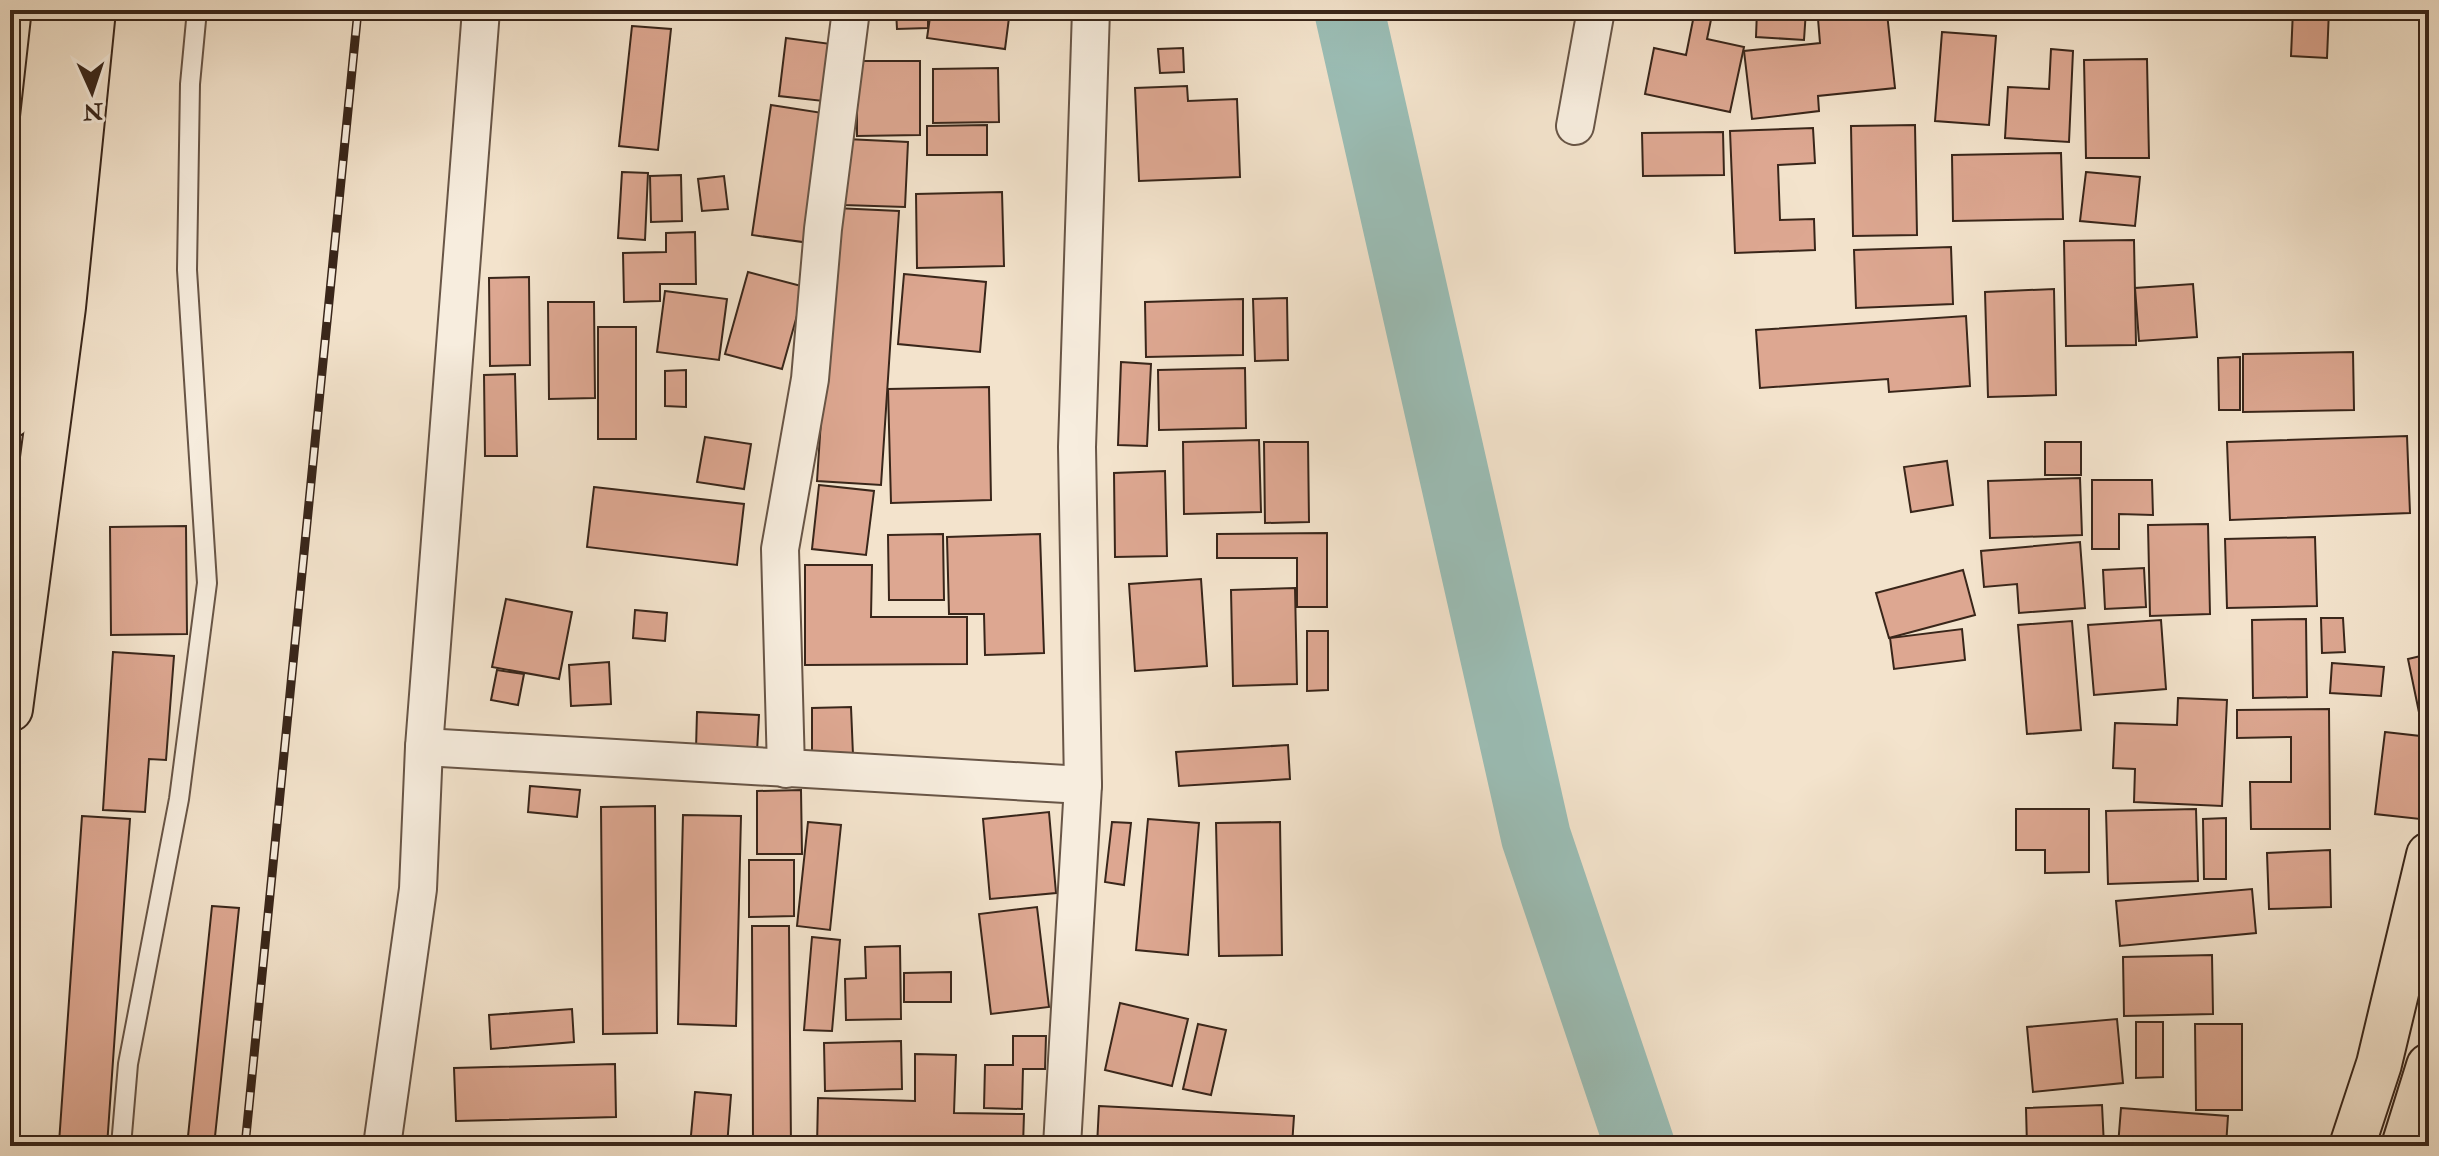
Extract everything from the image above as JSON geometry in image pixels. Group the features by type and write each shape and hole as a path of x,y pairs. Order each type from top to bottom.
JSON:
{"main road":[{"path":"10,709 63,307 93,10"},
{"path":"10,207 41,26"},
{"path":"10,415 41,26"},
{"path":"2352,1146 2379,1064 2429,855"},
{"path":"2404,1146 2429,1066"}],"street":[{"path":"382,1146 418,889 424,747 481,10"},
{"path":"786,769 780,549 810,379 823,229 851,10"},
{"path":"1062,1146 1083,785 1077,447 1091,10"},
{"path":"1575,126 1596,10"},
{"path":"424,747 1083,785"}],"lane":[{"path":"121,1146 128,1064 179,799 207,583 187,270 190,84 197,10"}],"building":[{"path":"896,10 928,10 928,28 897,29"},
{"path":"931,10 1010,10 1005,49 927,38"},
{"path":"1695,10 1713,10 1707,39 1744,47 1730,112 1645,94 1654,48 1686,55"},
{"path":"1757,10 1806,10 1804,40 1756,37"},
{"path":"2293,10 2329,10 2327,58 2291,56"},
{"path":"1887,13 1895,88 1818,96 1819,111 1752,119 1744,51 1820,43 1818,19"},
{"path":"632,26 671,29 658,150 619,146"},
{"path":"1942,32 1996,36 1989,125 1935,121"},
{"path":"786,38 831,44 823,101 779,96"},
{"path":"1183,48 1184,72 1160,73 1158,49"},
{"path":"2051,49 2073,51 2069,142 2005,138 2008,87 2049,89"},
{"path":"2147,59 2149,158 2086,158 2084,60"},
{"path":"857,61 920,61 920,135 857,136"},
{"path":"998,68 999,122 933,123 933,69"},
{"path":"1187,86 1188,101 1237,99 1240,177 1139,181 1135,88"},
{"path":"771,105 829,114 810,243 752,235"},
{"path":"987,125 987,155 927,155 927,126"},
{"path":"1915,125 1917,235 1853,236 1851,126"},
{"path":"1813,128 1815,163 1778,165 1780,220 1814,219 1815,250 1735,253 1730,131"},
{"path":"1723,132 1724,175 1643,176 1642,133"},
{"path":"846,139 908,142 905,207 843,205"},
{"path":"2061,153 2063,219 1953,221 1952,155"},
{"path":"622,172 648,173 645,240 618,238"},
{"path":"2086,172 2140,177 2135,226 2080,221"},
{"path":"681,175 682,221 651,222 650,176"},
{"path":"724,176 728,209 702,211 698,179"},
{"path":"1002,192 1004,266 917,268 916,194"},
{"path":"835,208 899,211 881,485 817,481"},
{"path":"695,232 696,284 660,284 660,301 624,302 623,253 666,252 666,233"},
{"path":"2134,240 2136,345 2066,346 2064,241"},
{"path":"1951,247 1953,304 1856,308 1854,250"},
{"path":"748,272 805,287 782,369 725,354"},
{"path":"904,274 986,282 980,352 898,344"},
{"path":"529,277 530,365 490,366 489,278"},
{"path":"2193,284 2197,337 2139,341 2135,288"},
{"path":"2054,289 2056,395 1988,397 1985,292"},
{"path":"665,291 727,299 719,360 657,352"},
{"path":"1287,298 1288,360 1255,361 1253,299"},
{"path":"1243,299 1243,355 1146,357 1145,302"},
{"path":"548,302 594,302 595,398 549,399"},
{"path":"1966,316 1970,386 1889,392 1888,379 1760,388 1756,330"},
{"path":"598,327 636,327 636,439 598,439"},
{"path":"2353,352 2354,410 2243,412 2243,354"},
{"path":"2240,357 2240,410 2219,410 2218,358"},
{"path":"1121,362 1151,364 1147,446 1118,445"},
{"path":"1245,368 1246,428 1159,430 1158,370"},
{"path":"686,370 686,407 665,406 665,371"},
{"path":"515,374 517,456 485,456 484,375"},
{"path":"989,387 991,500 891,503 888,389"},
{"path":"2407,436 2410,513 2230,520 2227,442"},
{"path":"705,437 751,444 744,489 697,482"},
{"path":"1259,440 1261,512 1184,514 1183,442"},
{"path":"1264,442 1308,442 1309,522 1265,523"},
{"path":"2045,442 2081,442 2081,475 2045,475"},
{"path":"1947,461 1953,505 1911,512 1904,467"},
{"path":"1165,471 1167,556 1115,557 1114,473"},
{"path":"2080,478 2082,535 1990,538 1988,481"},
{"path":"2092,480 2152,480 2153,515 2119,514 2119,549 2092,549"},
{"path":"819,485 874,491 866,555 812,549"},
{"path":"594,487 744,504 737,565 587,547"},
{"path":"2208,524 2210,614 2150,616 2148,525"},
{"path":"186,526 187,634 111,635 110,527"},
{"path":"1327,533 1327,607 1297,607 1297,558 1217,558 1217,534"},
{"path":"943,534 944,600 889,600 888,535"},
{"path":"1040,534 1044,653 985,655 984,614 949,614 947,537"},
{"path":"2315,537 2317,606 2227,608 2225,539"},
{"path":"2080,542 2085,608 2019,613 2017,584 1984,587 1981,551"},
{"path":"805,565 872,565 871,617 967,617 967,664 805,665"},
{"path":"2144,568 2146,607 2105,609 2103,570"},
{"path":"1963,570 1975,615 1889,638 1876,593"},
{"path":"1201,579 1207,666 1135,671 1129,584"},
{"path":"1295,588 1297,684 1233,686 1231,590"},
{"path":"506,599 572,612 559,679 492,667"},
{"path":"635,610 667,613 665,641 633,638"},
{"path":"2321,618 2343,618 2345,652 2322,653"},
{"path":"2306,619 2307,697 2253,698 2252,620"},
{"path":"2161,620 2166,689 2094,695 2088,625"},
{"path":"2072,621 2081,730 2027,734 2018,625"},
{"path":"1962,629 1965,660 1894,669 1890,638"},
{"path":"1307,631 1328,631 1328,690 1307,691"},
{"path":"113,652 174,656 166,760 149,759 145,812 103,810"},
{"path":"2429,654 2429,720 2421,722 2408,659"},
{"path":"609,662 611,704 571,706 569,665"},
{"path":"2332,663 2384,667 2381,696 2330,693"},
{"path":"497,670 524,674 518,705 491,700"},
{"path":"2178,698 2227,700 2222,806 2134,802 2135,769 2113,768 2115,723 2177,725"},
{"path":"851,707 853,755 812,756 812,708"},
{"path":"2329,709 2330,829 2251,829 2250,782 2291,782 2291,737 2237,738 2237,710"},
{"path":"697,712 759,715 757,752 696,749"},
{"path":"2385,732 2429,737 2429,820 2375,814"},
{"path":"1288,745 1290,779 1179,786 1176,752"},
{"path":"530,786 580,790 577,817 528,812"},
{"path":"801,790 802,854 757,854 757,791"},
{"path":"655,806 657,1033 603,1034 601,807"},
{"path":"2016,809 2089,809 2089,872 2045,873 2045,850 2016,850"},
{"path":"2196,809 2198,881 2108,884 2106,811"},
{"path":"1049,812 1056,893 990,899 983,819"},
{"path":"683,815 741,816 736,1026 678,1024"},
{"path":"82,816 130,819 107,1146 59,1143"},
{"path":"2226,818 2226,879 2204,879 2203,819"},
{"path":"1148,819 1199,823 1188,955 1136,950"},
{"path":"808,822 841,825 830,930 797,926"},
{"path":"1112,822 1131,823 1124,885 1105,882"},
{"path":"1280,822 1282,955 1219,956 1216,823"},
{"path":"2330,850 2331,907 2269,909 2267,853"},
{"path":"749,860 794,860 794,916 749,917"},
{"path":"2252,889 2256,933 2120,946 2116,901"},
{"path":"212,906 239,908 214,1146 187,1146"},
{"path":"1037,907 1049,1007 991,1014 979,914"},
{"path":"752,926 789,926 791,1146 753,1146"},
{"path":"812,937 840,940 832,1031 804,1030"},
{"path":"900,946 901,1019 846,1020 845,979 866,978 865,947"},
{"path":"2212,955 2213,1014 2124,1016 2123,957"},
{"path":"951,972 951,1002 904,1002 904,973"},
{"path":"1120,1003 1188,1019 1172,1086 1105,1070"},
{"path":"572,1009 574,1042 491,1049 489,1015"},
{"path":"2117,1019 2123,1083 2033,1092 2027,1027"},
{"path":"2136,1022 2163,1022 2163,1077 2136,1078"},
{"path":"1198,1024 1226,1030 1211,1095 1183,1089"},
{"path":"2195,1024 2242,1024 2242,1110 2196,1110"},
{"path":"1013,1036 1046,1036 1045,1069 1023,1069 1022,1109 984,1108 985,1065 1013,1065"},
{"path":"901,1041 902,1089 825,1091 824,1043"},
{"path":"915,1054 956,1055 954,1113 1024,1114 1023,1146 817,1146 818,1098 915,1101"},
{"path":"615,1064 616,1117 456,1121 454,1068"},
{"path":"695,1092 731,1095 727,1146 690,1146"},
{"path":"2102,1105 2104,1146 2027,1146 2026,1108"},
{"path":"1099,1106 1294,1116 1292,1146 1097,1146"},
{"path":"2121,1108 2228,1116 2226,1146 2153,1143 2153,1146 2118,1146"},
{"path":"590,1143 590,1146 456,1146 456,1144"}],"waterway":[{"path":"1349,10 1536,837 1640,1146"}],"railway":[{"path":"245,1146 358,10"}]}
